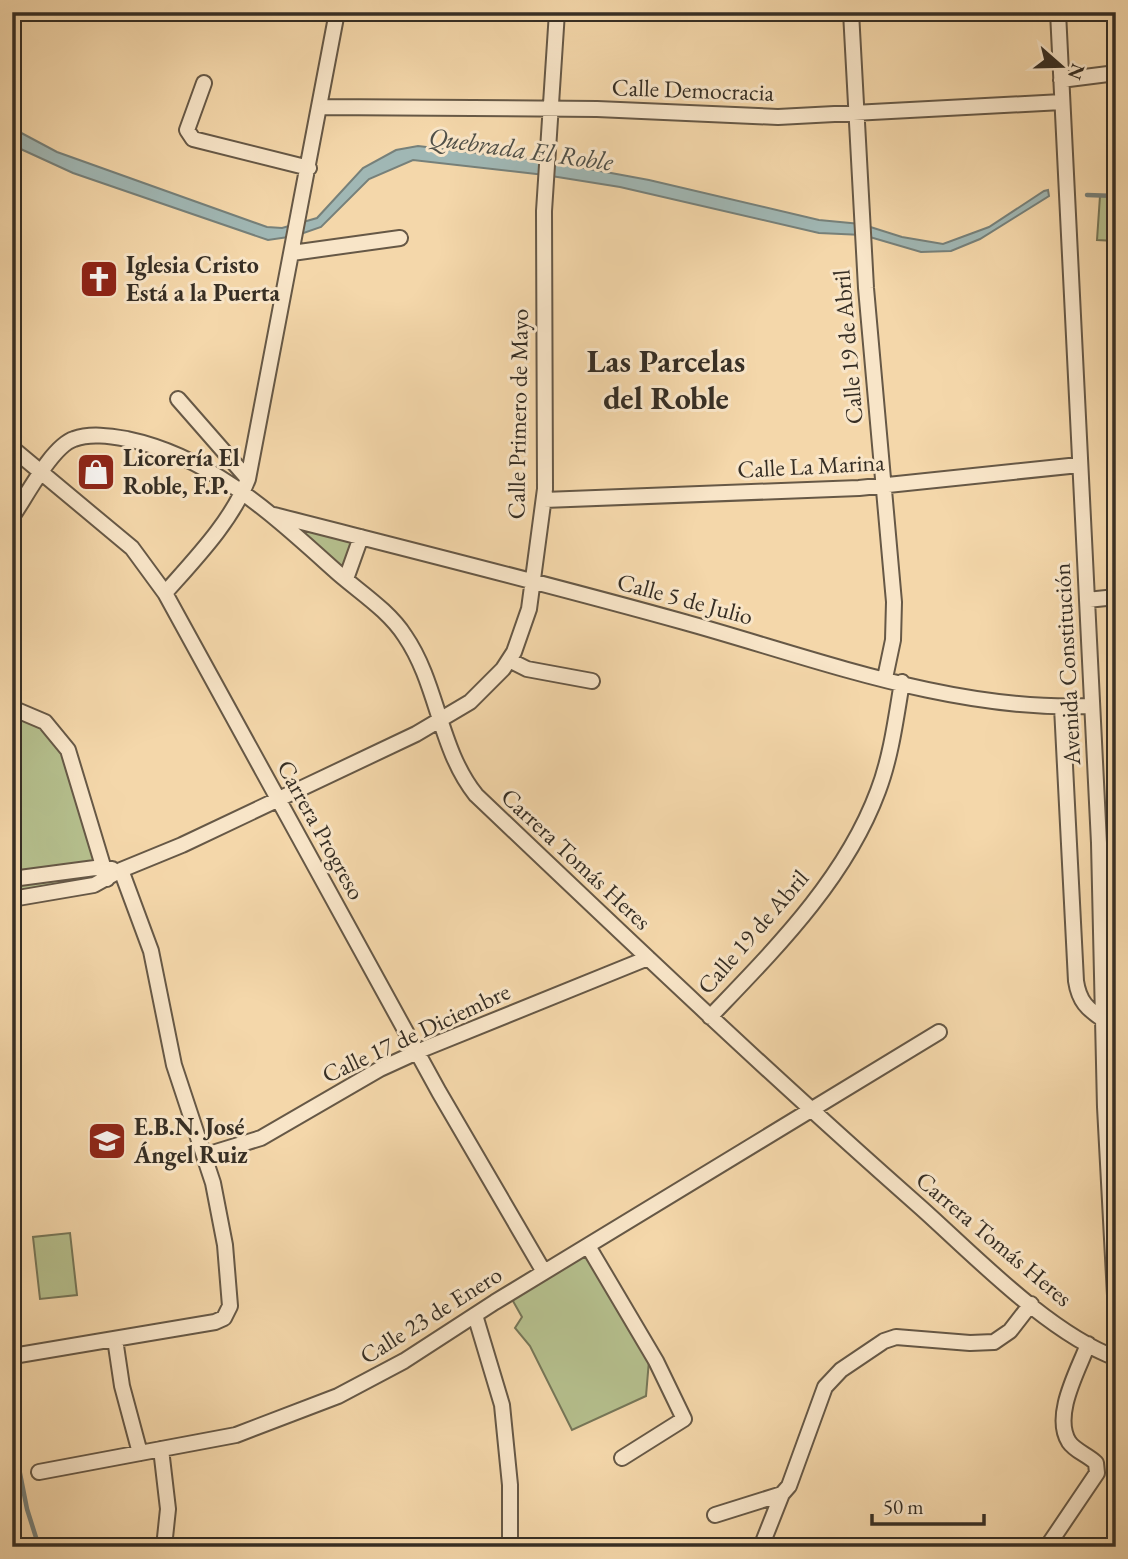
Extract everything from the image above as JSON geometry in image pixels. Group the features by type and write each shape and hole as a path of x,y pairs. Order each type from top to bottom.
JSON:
{"street":[{"path":"165,593 207,542 245,485 321,107 337,12"},
{"name":"Calle Primero de Mayo","path":"12,880 106,874 182,845 440,720 470,702 509,660 524,631 544,500 546,177 557,12"},
{"name":"Calle 19 de Abril","path":"850,12 861,229 895,618 886,678"},
{"name":"Avenida Constitución","path":"1058,12 1092,706 1104,1020 1110,1054 1116,1314"},
{"path":"1061,80 1116,73"},
{"path":"204,83 187,130 193,139 309,168"},
{"name":"Calle Democracia","path":"321,107 549,108 778,117 1062,102"},
{"path":"292,253 400,238"},
{"path":"178,399 245,485"},
{"name":"Carrera Tomás Heres","path":"12,517 65,443 99,436 135,441 192,461 245,485 269,513 402,632 418,659 453,756 476,795 710,1017 1031,1304 1088,1344 1116,1358"},
{"name":"Carrera Progreso","path":"12,447 132,548 165,593 417,1052 544,1272"},
{"name":"Calle La Marina","path":"544,500 883,486 1079,465"},
{"name":"Calle 5 de Julio","path":"269,513 902,682 988,701 1062,707 1092,706"},
{"path":"345,579 361,537"},
{"path":"1087,600 1116,597"},
{"path":"509,660 527,669 592,681"},
{"name":"Calle 19 de Abril","path":"710,1017 800,920 840,863 879,790 902,682"},
{"path":"1062,707 1076,981 1079,998 1089,1010 1104,1020"},
{"path":"12,708 46,722 68,750 106,874"},
{"path":"13,1356 215,1322 228,1313 225,1245 206,1155 174,1065 151,951 121,870"},
{"name":"Calle Primero de Mayo","path":"12,899 94,885 106,874"},
{"name":"Calle 17 de Diciembre","path":"206,1155 261,1138 380,1069 417,1052 648,958"},
{"name":"Calle 23 de Enero","path":"39,1472 236,1435 338,1396 404,1361 544,1272 811,1109 832,1100 939,1032"},
{"path":"588,1246 656,1361 684,1419 622,1458"},
{"path":"761,1547 782,1494 789,1486 825,1387 841,1370 884,1341 896,1337 970,1343 994,1342 1010,1331 1031,1304"},
{"path":"475,1315 502,1405 509,1477 510,1547"},
{"path":"115,1339 122,1386 140,1453"},
{"path":"1047,1547 1097,1473 1096,1463 1071,1445 1066,1436 1069,1396 1088,1344"},
{"path":"162,1449 168,1509 164,1547"},
{"path":"715,1515 782,1494"}],"green space":[{"path":"1100,196 1116,196 1116,241 1097,240"},
{"path":"269,513 361,537 346,579"},
{"path":"12,708 53,729 107,879 12,899"},
{"path":"70,1233 77,1295 40,1299 33,1237"},
{"path":"588,1246 649,1360 646,1396 572,1430 530,1346 515,1328 522,1317 509,1294"}],"water":[{"path":"12,128 57,152 267,227 282,228 317,218 363,168 396,150 418,146 546,161 649,180 819,220 861,224 902,237 943,244 989,227 1044,191 1048,190 1049,196 980,239 951,251 921,252 863,235 819,233 620,187 545,175 413,160 369,179 321,227 295,236 268,240 73,173 12,145"}],"waterway":[{"name":"Quebrada El Roble","path":"1087,195 1116,196"},
{"path":"12,1433 27,1509 39,1547"}],"place":[{"name":"Iglesia Cristo Está a la Puerta","path":"99,279"},
{"name":"Licorería El Roble, F.P.","path":"96,472"},
{"name":"E.B.N. José Ángel Ruiz","path":"107,1141"}],"district":[{"name":"Las Parcelas del Roble","path":"666,380"}]}
